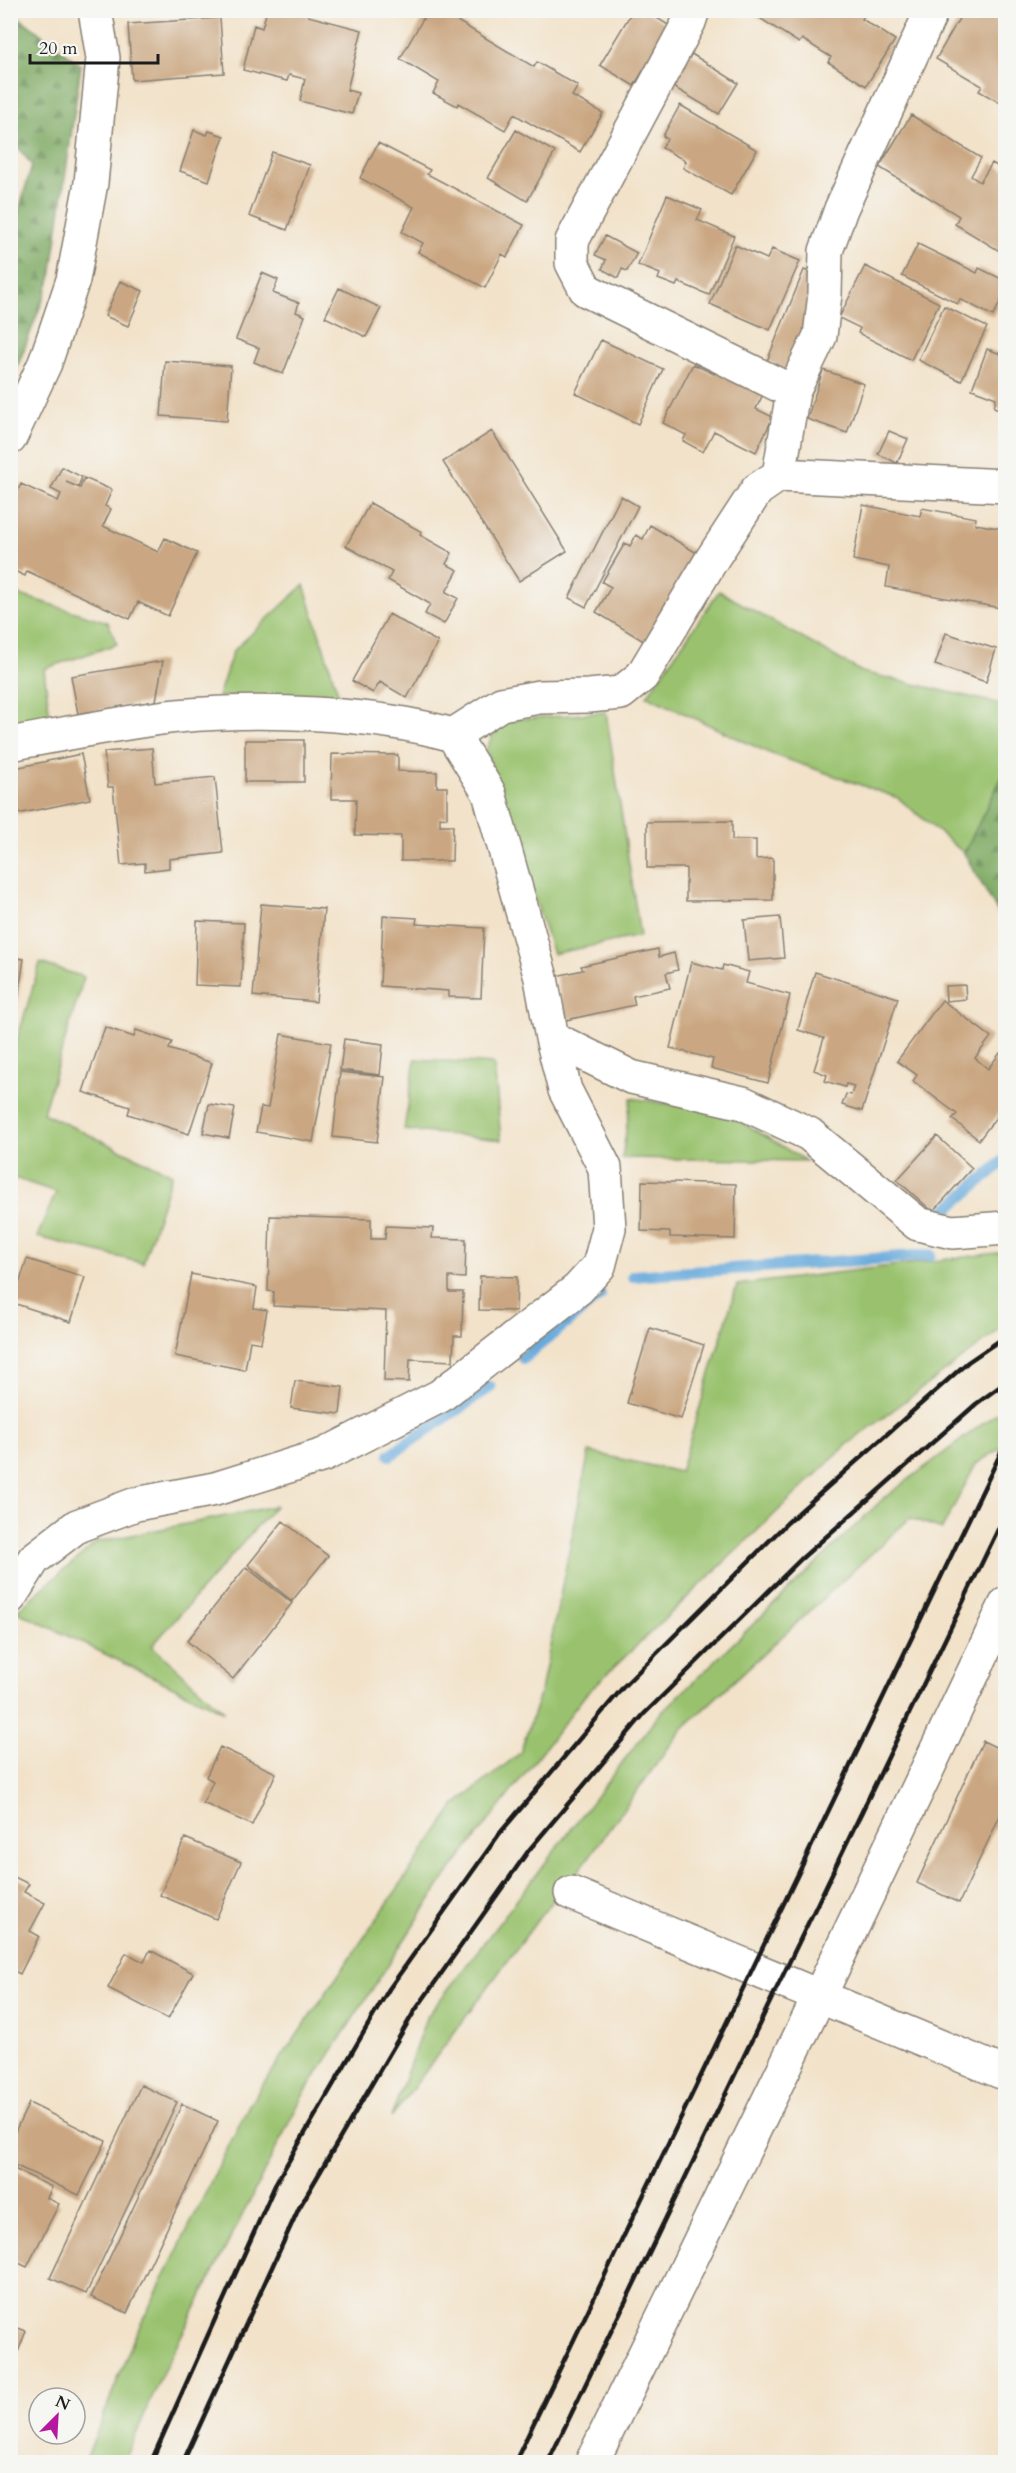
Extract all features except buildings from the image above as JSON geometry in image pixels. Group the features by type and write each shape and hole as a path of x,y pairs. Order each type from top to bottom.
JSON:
{"street":[{"path":"10,438 45,363 73,280 91,183 103,58 95,10"},
{"path":"693,10 689,22 572,241 572,263 586,290 793,392"},
{"path":"779,475 793,392 820,336 825,294 826,251 841,209 932,10"},
{"path":"453,735 501,704 539,697 621,693 642,676 712,559 757,490 779,475 1005,486"},
{"path":"10,744 177,716 288,712 416,724 453,735 489,793 542,978 552,1038 565,1090 605,1168 609,1228 600,1266 578,1289 440,1396 324,1455 215,1489 136,1503 76,1526 34,1559 10,1597"},
{"path":"552,1038 631,1077 744,1103 810,1134 918,1224 952,1232 1005,1228"},
{"path":"592,2463 819,1997 1005,1604"},
{"path":"571,1893 1005,2074"}],"green space":[{"path":"11,11 81,65 51,278 11,384 11,237 32,165 11,139"},
{"path":"304,585 340,699 218,697 233,651"},
{"path":"719,591 862,672 1005,705 1005,771 964,853 898,798 769,753 647,696"},
{"path":"10,592 108,622 117,644 44,669 50,718 11,722"},
{"path":"606,712 640,936 553,954 486,750 499,721"},
{"path":"1006,772 1005,925 964,853"},
{"path":"40,963 84,977 43,1113 172,1174 143,1263 37,1237 56,1192 11,1177 11,1060"},
{"path":"415,1059 494,1064 501,1140 404,1130"},
{"path":"631,1098 727,1113 806,1161 622,1158"},
{"path":"1005,1252 1005,1326 847,1445 586,1694 442,1882 302,2097 162,2374 124,2462 85,2462 134,2338 249,2105 455,1805 520,1753 541,1691 589,1452 680,1472 737,1285"},
{"path":"1005,1407 1005,1445 976,1464 942,1529 910,1518 682,1729 578,1872 542,1914 391,2118 426,2018 658,1716 884,1498"},
{"path":"275,1506 152,1646 225,1712 16,1611 97,1542"}],"waterway":[{"path":"946,1210 1006,1159"},
{"path":"633,1276 930,1255"},
{"path":"523,1358 600,1295"},
{"path":"390,1455 490,1387"}],"railway":[{"path":"151,2462 277,2181 389,1989 500,1833 625,1685 787,1523 968,1362 1006,1336"},
{"path":"183,2462 299,2208 414,2012 529,1850 644,1714 801,1559 976,1404 1006,1382"},
{"path":"515,2462 1006,1442"},
{"path":"548,2462 1006,1513"}]}
